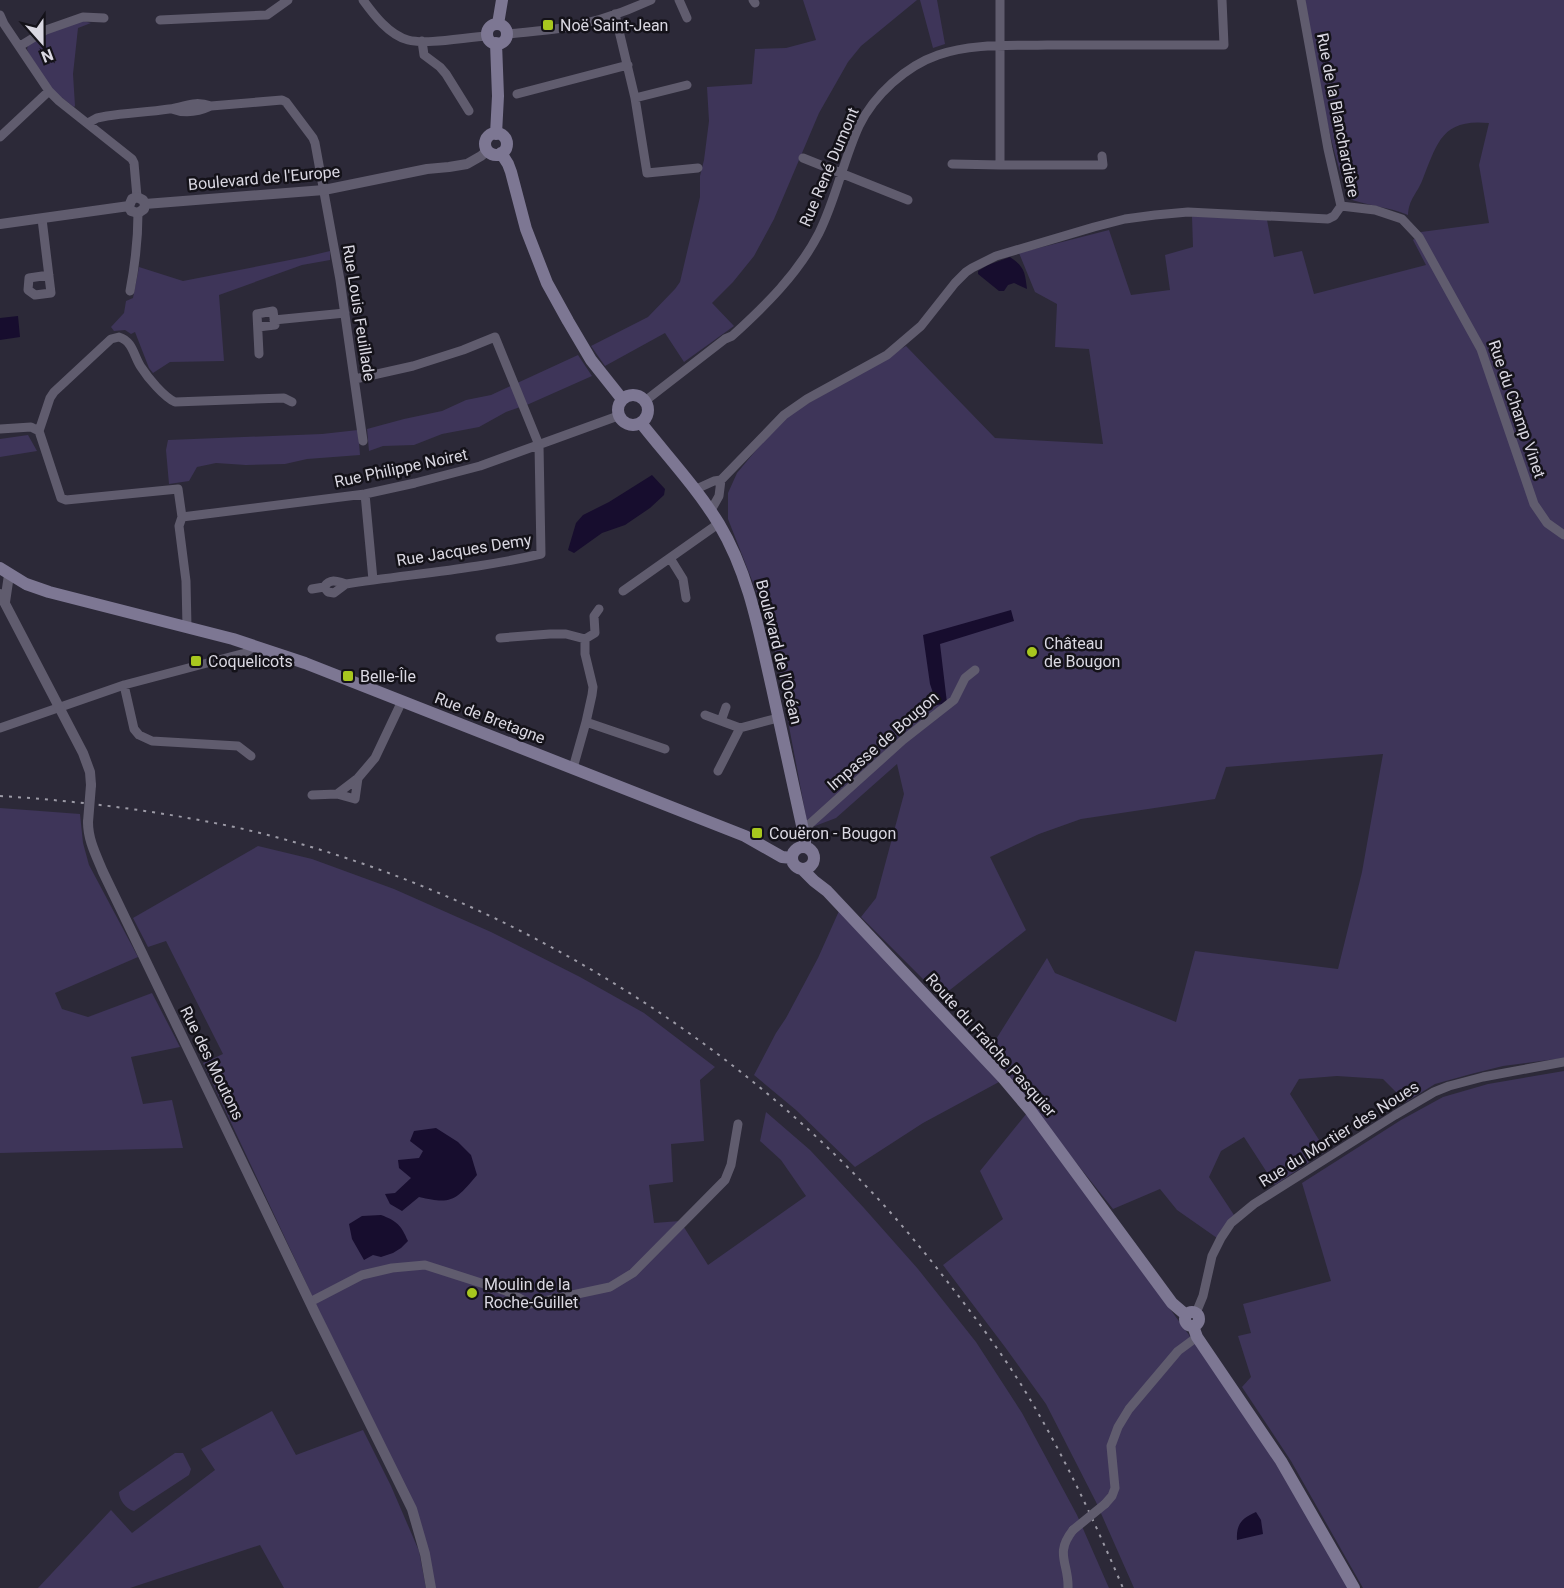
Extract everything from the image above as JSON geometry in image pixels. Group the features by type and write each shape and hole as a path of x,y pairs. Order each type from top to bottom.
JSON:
{"main road":[{"path":"498,24 502,0"},
{"path":"492,40 503,41 507,34 504,27 498,24 491,26 487,33 492,40 498,96 496,134"},
{"path":"496,134 502,136 506,141 506,148 501,153 492,154 487,150 485,144 490,135 496,134"},
{"path":"501,153 511,172 526,229 547,282 591,360 622,399"},
{"path":"634,395 645,401 648,411 641,423 628,425 618,416 618,407 622,399 634,395"},
{"name":"Boulevard de l'Océan","path":"641,423 710,512 735,556 752,602 805,847"},
{"name":"Rue de Bretagne","path":"5,572 26,584 49,592 187,627 305,663 745,836 782,857 792,858"},
{"path":"805,847 814,853 814,862 802,869 795,865 792,858 795,851 805,847"},
{"name":"Route du Fraîche Pasquier","path":"814,862 827,891"},
{"name":"Route du Fraîche Pasquier","path":"802,869 827,891 1024,1103 1172,1303 1191,1314 1185,1321 1195,1331"},
{"path":"1195,1331 1281,1461 1353,1588"}],"street":[{"path":"160,20 267,15 288,0"},
{"path":"363,0 377,18 395,34 410,41 492,40"},
{"path":"507,34 563,28 615,14 651,0"},
{"path":"679,0 687,18"},
{"path":"1000,0 1000,165"},
{"name":"Rue René Dumont","path":"645,401 724,339 732,336 767,304 798,267 819,233 860,126 870,107 900,77 942,53 971,47 1224,45 1222,0"},
{"name":"Rue de la Blanchardière","path":"710,512 719,496 722,480 784,415 807,399 886,355 921,326 966,272 996,256 1136,217 1188,212 1328,219 1334,216 1341,206 1328,149 1301,0"},
{"path":"615,14 635,98 641,163 647,173 698,168"},
{"path":"0,15 49,91 132,159 144,209 138,213 131,211 129,206 132,199 141,200"},
{"path":"20,46 46,30 83,17 104,18"},
{"path":"422,41 424,55 446,74 469,111"},
{"path":"517,94 628,65"},
{"path":"635,98 687,85"},
{"path":"0,137 49,91"},
{"name":"Rue Louis Feuillade","path":"88,123 107,116 172,109 185,104 200,103 211,106 282,100 286,102 315,143 340,280 363,441"},
{"name":"Boulevard de l'Europe","path":"141,200 324,190 427,169 467,164 487,150"},
{"path":"952,164 1103,165 1102,156"},
{"path":"803,158 908,200"},
{"path":"0,224 129,206"},
{"name":"Rue du Champ Vinet","path":"1341,206 1375,210 1402,219 1419,237 1481,348 1534,504 1547,523 1564,535"},
{"path":"130,291 136,254 138,213"},
{"path":"42,219 49,275"},
{"path":"259,354 257,315 273,311 274,320 345,313"},
{"path":"187,627 186,581 179,526 182,517 178,489 63,500 39,431 50,398 111,339 119,337 126,340 143,370 169,399 175,402 284,398 292,402"},
{"name":"Rue Jacques Demy","path":"312,589 324,587 328,592 334,593 346,584 448,571 541,554 539,445 495,337 413,366 355,379"},
{"name":"Rue Philippe Noiret","path":"182,517 365,494 415,483 480,466 618,416"},
{"path":"0,429 31,428 39,431"},
{"name":"Rue de la Blanchardière","path":"694,490 722,480"},
{"name":"Rue Jacques Demy","path":"365,494 373,580"},
{"path":"623,591 718,524"},
{"path":"670,558 683,579 686,598"},
{"path":"2,598 5,572"},
{"name":"Rue des Moutons","path":"2,598 83,753 90,772 88,822 90,843 316,1315 412,1509 425,1554 431,1588"},
{"path":"500,638 566,634 585,639 595,633 594,616 599,609"},
{"path":"573,768 593,687 585,654 585,639"},
{"path":"0,728 124,685 245,653 254,646"},
{"name":"Impasse de Bougon","path":"803,830 903,740 954,700 965,678 975,670"},
{"path":"124,685 134,729 139,735 152,741 238,746 251,756"},
{"path":"336,794 358,778 375,758 402,701"},
{"path":"721,721 726,707"},
{"path":"705,715 740,728 778,718"},
{"path":"586,722 665,749"},
{"path":"718,771 740,728"},
{"path":"312,795 336,794 355,800 358,778"},
{"name":"Rue du Mortier des Noues","path":"1191,1314 1203,1296 1212,1256 1221,1238 1231,1223 1254,1204 1434,1092 1483,1077 1564,1062"},
{"path":"310,1302 362,1275 392,1268 425,1265 506,1291 530,1304 610,1287 633,1273 725,1180 731,1165 738,1124"},
{"path":"1068,1588 1063,1547 1065,1540 1073,1530 1112,1496 1115,1488 1111,1446 1118,1427 1129,1409 1195,1331"}],"shaded area":[{"path":"803,0 917,0 861,46 848,62 819,113 774,219 754,256 712,303 734,326 684,362 665,333 605,366 591,346 648,317 680,282 700,197 700,176 709,121 707,87 752,84 755,49 786,48 816,40"},
{"path":"920,0 937,0 945,44 933,48"},
{"path":"1305,0 1564,0 1564,1058 1503,1066 1435,1084 1406,1102 1383,1079 1337,1076 1299,1079 1290,1094 1326,1151 1275,1185 1244,1137 1221,1151 1209,1177 1234,1215 1217,1238 1177,1210 1160,1189 1113,1209 988,1052 1047,958 1055,973 1176,1022 1195,951 1338,969 1362,872 1383,754 1226,767 1215,799 1081,819 1039,834 990,857 1026,930 941,997 861,917 876,898 904,794 897,764 836,818 815,826 807,822 775,652 762,606 728,519 728,493 737,473 790,414 906,346 995,438 1103,444 1089,349 1055,347 1057,304 1035,292 1019,253 1109,230 1131,295 1170,290 1165,255 1193,247 1192,216 1267,220 1274,257 1302,251 1314,294 1426,265 1413,240 1421,232 1489,223 1479,165 1489,123 1460,125 1443,136 1411,201 1408,215 1349,199 1328,125"},
{"path":"83,21 91,23 78,28 73,74 74,107 53,91 27,49 28,45 47,33"},
{"path":"330,251 330,260 302,265 219,295 224,361 170,362 153,373 135,332 131,334 125,330 114,331 111,327 124,313 126,301 133,298 139,267 183,281"},
{"path":"1010,257 1019,264 1023,271 1027,289 1014,283 1008,285 1004,291 999,291 978,274 978,271 988,265"},
{"path":"18,316 20,337 0,340 0,318"},
{"path":"578,355 592,376 506,412 479,427 442,434 414,445 383,446 369,451 367,429 442,411 466,400 491,395"},
{"path":"358,430 360,455 307,459 285,464 216,463 197,467 189,481 169,484 166,450 168,440 322,434"},
{"path":"28,435 37,451 0,457 0,439"},
{"path":"652,475 665,489 664,495 650,508 625,525 602,533 574,553 568,550 576,523 583,515"},
{"path":"1011,610 1014,621 940,644 947,703 937,705 930,684 923,635"},
{"path":"0,808 80,814 83,843 89,865 138,957 55,993 62,1009 88,1017 152,993 180,1047 131,1057 143,1104 172,1100 183,1148 0,1153"},
{"path":"258,846 312,859 394,889 491,932 580,977 644,1013 715,1067 700,1080 704,1141 671,1144 673,1182 649,1185 654,1223 680,1221 708,1265 806,1196 781,1160 760,1141 766,1112 810,1150 864,1208 918,1269 976,1342 1022,1413 1077,1515 1109,1588 431,1588 412,1509 203,1063 223,1054 166,941 148,947 133,918"},
{"path":"839,911 854,924 999,1082 923,1123 855,1167 796,1110 754,1075 818,958"},
{"path":"1564,1071 1564,1588 1363,1588 1291,1461 1242,1387 1251,1377 1238,1336 1251,1333 1243,1304 1331,1281 1302,1183 1401,1120 1443,1097 1488,1084"},
{"path":"1027,1113 1281,1461 1354,1588 1134,1588 1096,1502 1046,1404 943,1265 1003,1219 980,1171"},
{"path":"436,1128 458,1142 471,1155 477,1175 464,1190 452,1198 439,1200 419,1197 402,1211 390,1204 385,1194 395,1193 411,1178 399,1168 398,1160 419,1158 423,1151 410,1141 414,1131"},
{"path":"381,1215 398,1224 408,1241 393,1253 381,1257 373,1255 364,1260 352,1239 349,1224 362,1216"},
{"path":"272,1411 296,1455 363,1430 391,1486 419,1551 426,1588 284,1588 260,1545 130,1588 38,1588 111,1510 132,1533 215,1470 201,1449"},
{"path":"175,1453 183,1453 191,1469 189,1475 134,1511 126,1506 119,1492"},
{"path":"1256,1512 1261,1520 1263,1534 1237,1540 1241,1522"}],"railway":[{"path":"0,796 90,804 180,817 239,828 326,851 411,882 496,919 577,962 656,1010 730,1064 800,1122 865,1185 930,1259 996,1347 1037,1410 1076,1485 1123,1588"}],"place":[{"name":"Noë Saint-Jean","path":"548,25"},
{"name":"Château de Bougon","path":"1032,652"},
{"name":"Coquelicots","path":"196,661"},
{"name":"Belle-Île","path":"348,676"},
{"name":"Couëron - Bougon","path":"757,833"},
{"name":"Moulin de la Roche-Guillet","path":"472,1293"}]}
